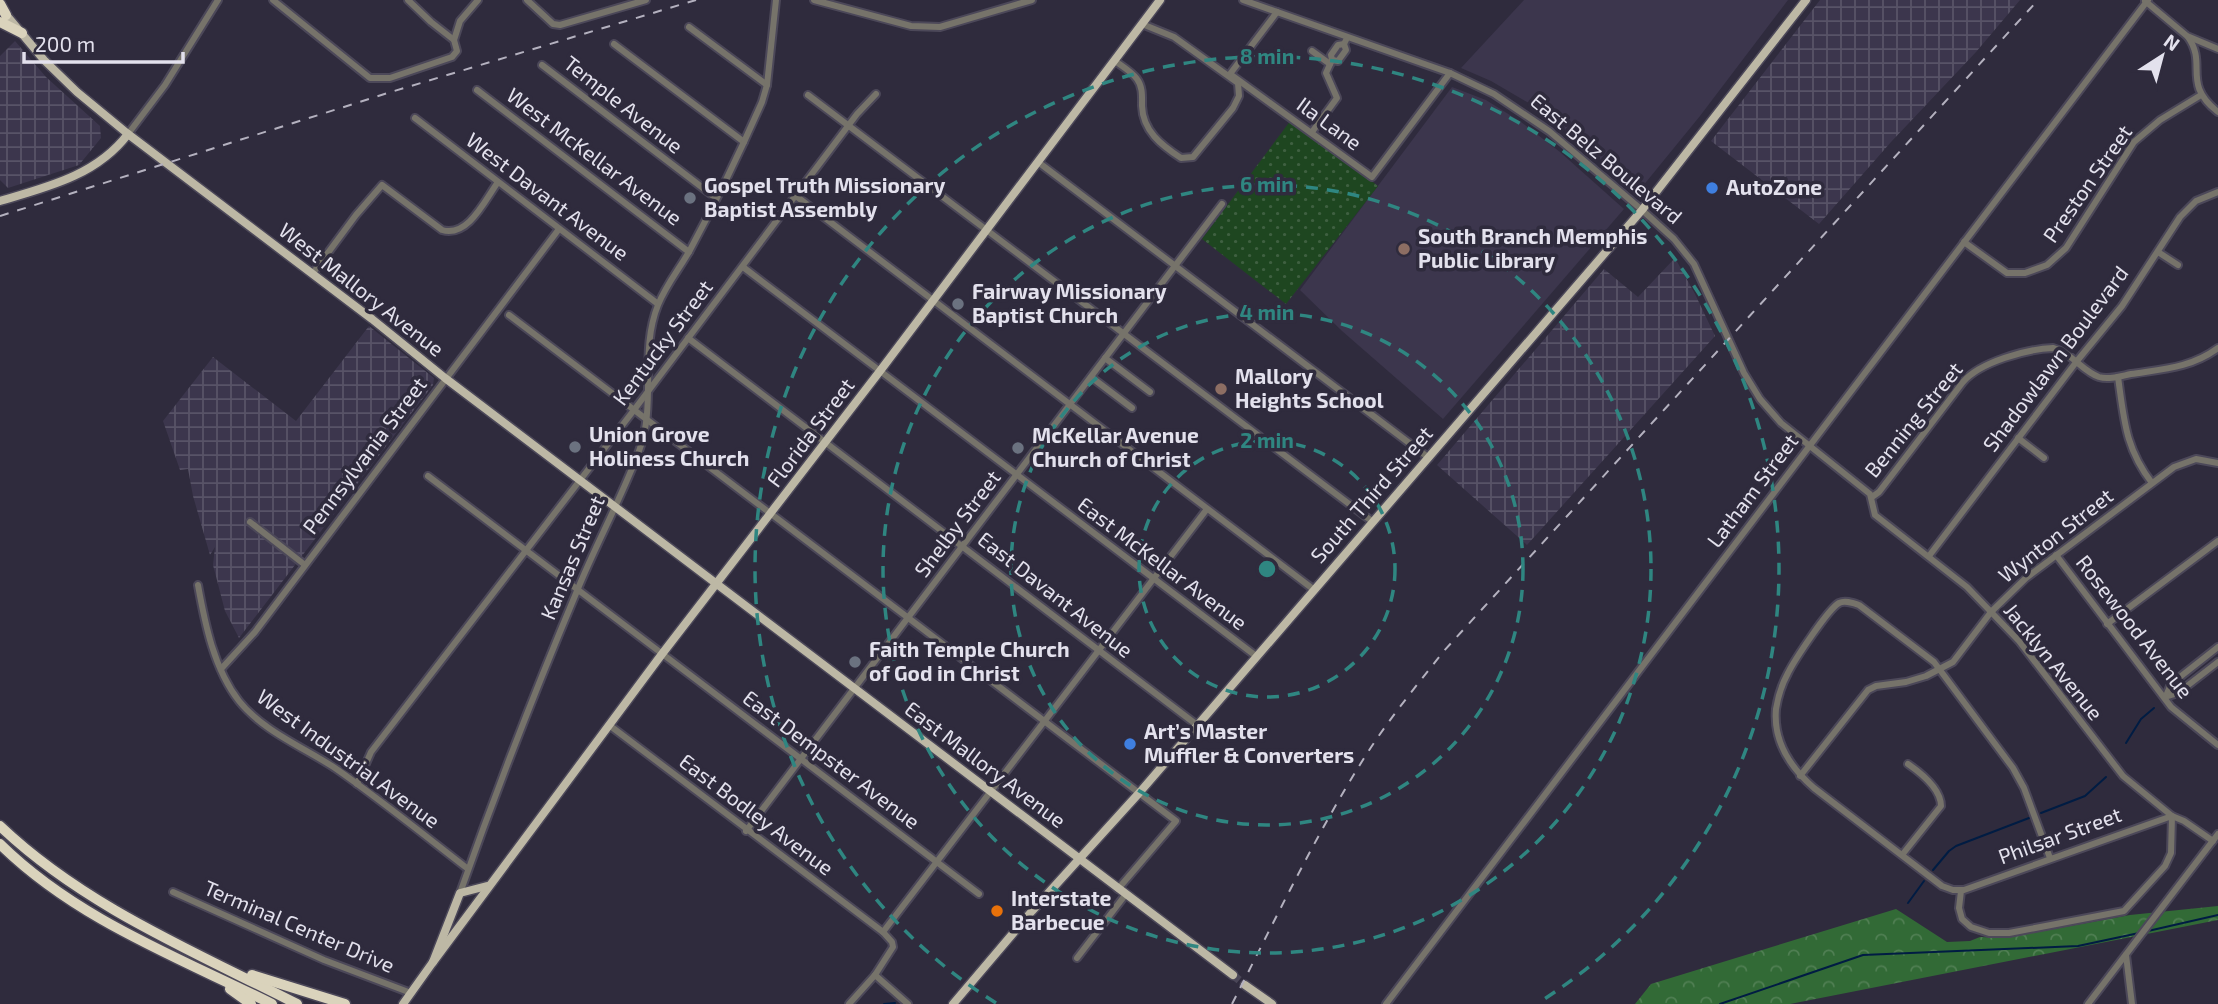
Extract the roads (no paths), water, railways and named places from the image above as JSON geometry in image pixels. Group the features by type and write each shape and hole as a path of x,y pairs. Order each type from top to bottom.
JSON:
{"highway":[{"path":"2,12 22,33"},
{"path":"0,826 22,848 81,891 297,1004"},
{"path":"0,844 61,895 118,929 272,1004"},
{"path":"211,960 285,987 345,1004"},
{"path":"204,970 251,1004"}],"main road":[{"name":"Florida Street","path":"433,962 662,654 880,372 1160,0"},
{"name":"South Third Street","path":"953,1004 1140,792 1642,210 1806,0"},
{"name":"West Mallory Avenue","path":"22,33 77,92 128,134 716,583"},
{"path":"0,201 92,168 113,152 128,134"},
{"name":"East Mallory Avenue","path":"716,583 1233,975"},
{"path":"460,893 488,885"},
{"name":"Kansas Street","path":"403,1004 433,962 460,893"},
{"path":"1245,985 1272,1004"}],"street":[{"path":"128,134 165,85 218,0"},
{"path":"273,0 370,78 390,78 452,57 457,51 454,40 460,21 478,0"},
{"path":"408,0 454,40"},
{"path":"527,0 553,24 560,25 644,0"},
{"name":"Kansas Street","path":"460,893 498,784 577,590 639,451 649,391 648,345 658,304 689,251 762,102 776,0"},
{"path":"814,0 911,26 940,27 1032,0"},
{"name":"East Belz Boulevard","path":"1243,0 1346,40 1450,73 1519,109 1550,131 1679,244 1694,264 1744,373 1760,399 1781,423 1809,447"},
{"path":"2146,1 2187,36 2218,49"},
{"name":"Latham Street","path":"1386,1004 2146,1"},
{"name":"Ila Lane","path":"1277,12 1230,74 1372,177 1450,73"},
{"path":"1115,61 1136,77 1141,87 1142,113 1146,127 1152,135 1181,158 1189,158 1197,153 1233,108 1239,96 1238,83 1174,37 1142,24"},
{"path":"689,27 766,85"},
{"path":"2187,36 2196,51 2195,77 2202,95 2218,112"},
{"path":"1312,51 1331,62 1338,61 1346,50 1346,40"},
{"path":"614,44 744,142"},
{"path":"1312,132 1338,98 1326,73 1331,62"},
{"name":"Temple Avenue","path":"542,65 716,198"},
{"name":"West McKellar Avenue","path":"477,90 689,251"},
{"name":"Kentucky Street","path":"357,784 371,752 649,391 857,114 876,94"},
{"path":"808,95 1373,522"},
{"name":"Preston Street","path":"1964,242 2007,273 2025,273 2047,265 2066,248 2134,142 2160,120 2202,95"},
{"name":"West Davant Avenue","path":"415,118 658,304"},
{"path":"1038,162 1429,458"},
{"path":"313,273 382,185 442,230 450,232 467,225 498,182"},
{"name":"Shadowlawn Boulevard","path":"1928,556 2122,306 2189,207 2205,196 2218,192"},
{"path":"796,197 1313,589"},
{"name":"Shelby Street","path":"746,831 1177,267 1222,204"},
{"name":"Pennsylvania Street","path":"221,669 255,632 559,229"},
{"path":"2158,251 2178,265"},
{"path":"743,267 880,372"},
{"path":"509,315 773,512 1176,821 1122,891 1077,958"},
{"path":"688,338 824,442"},
{"name":"Benning Street","path":"1872,497 1879,492 1959,386 1976,369 1989,363 2048,348 2060,350 2098,376 2118,377 2184,366 2218,348"},
{"path":"1105,358 1150,392"},
{"name":"East McKellar Avenue","path":"880,372 1256,656"},
{"path":"1091,377 1132,408"},
{"path":"2118,377 2128,441 2152,483"},
{"path":"2018,438 2044,458"},
{"name":"East Davant Avenue","path":"824,442 1197,725"},
{"name":"Jacklyn Avenue","path":"1809,447 1872,497 1875,514 1961,581 2019,641 2112,765 2129,783 2172,816 2213,841"},
{"name":"Wynton Street","path":"1800,776 1868,690 1884,684 1906,682 1953,662 1991,612 2056,555 2174,467 2192,460 2218,463"},
{"name":"East Dempster Avenue","path":"428,476 979,894"},
{"path":"849,1004 893,947 883,933 1207,509"},
{"path":"250,522 305,565"},
{"path":"2108,624 2218,541"},
{"name":"Rosewood Avenue","path":"2056,555 2178,713 2218,744"},
{"name":"West Industrial Avenue","path":"198,585 206,627 221,669 237,699 252,716 357,784 468,869"},
{"path":"2050,858 2024,788 2013,768 1934,662 1859,606 1849,601 1839,603 1788,672 1779,691 1776,711 1778,735 1785,755 1800,776 1942,886 1961,891 1959,908 1962,919 1971,927 1989,933 2009,933 2124,911 2165,866 2171,852 2172,816"},
{"path":"2165,697 2171,684 2218,647"},
{"path":"2165,697 2178,693 2218,662"},
{"name":"East Bodley Avenue","path":"609,725 883,933"},
{"path":"1902,855 1941,806 1941,800 1926,778 1908,764"},
{"name":"Philsar Street","path":"1961,891 2172,816"},
{"path":"2088,1004 2218,834"},
{"name":"Terminal Center Drive","path":"173,892 324,960 411,993"},
{"path":"2126,955 2132,1004"},
{"path":"874,975 908,1004"}],"waterway":[{"path":"2126,743 2141,719 2154,708"},
{"path":"2041,813 2085,796 2106,777"},
{"path":"1933,870 1956,846 2029,818"},
{"path":"1908,903 1924,881"},
{"path":"2148,931 2218,915"},
{"path":"1720,1004 1863,955 2078,946 2139,933"},
{"path":"884,1004 895,1003"}],"tunnel":[{"path":"1233,975 1245,985"}],"railway":[{"path":"0,216 391,92 696,0"},
{"path":"1232,1004 1330,815 1384,728 1443,652 2038,0"}],"place":[{"name":"AutoZone","path":"1712,188"},
{"name":"Gospel Truth Missionary Baptist Assembly","path":"690,198"},
{"name":"South Branch Memphis Public Library","path":"1404,249"},
{"name":"Fairway Missionary Baptist Church","path":"958,304"},
{"name":"Mallory Heights School","path":"1221,389"},
{"name":"Union Grove Holiness Church","path":"575,447"},
{"name":"McKellar Avenue Church of Christ","path":"1018,448"},
{"name":"Faith Temple Church of God in Christ","path":"855,662"},
{"name":"Art’s Master Muffler & Converters","path":"1130,744"},
{"name":"Interstate Barbecue","path":"997,911"}]}
